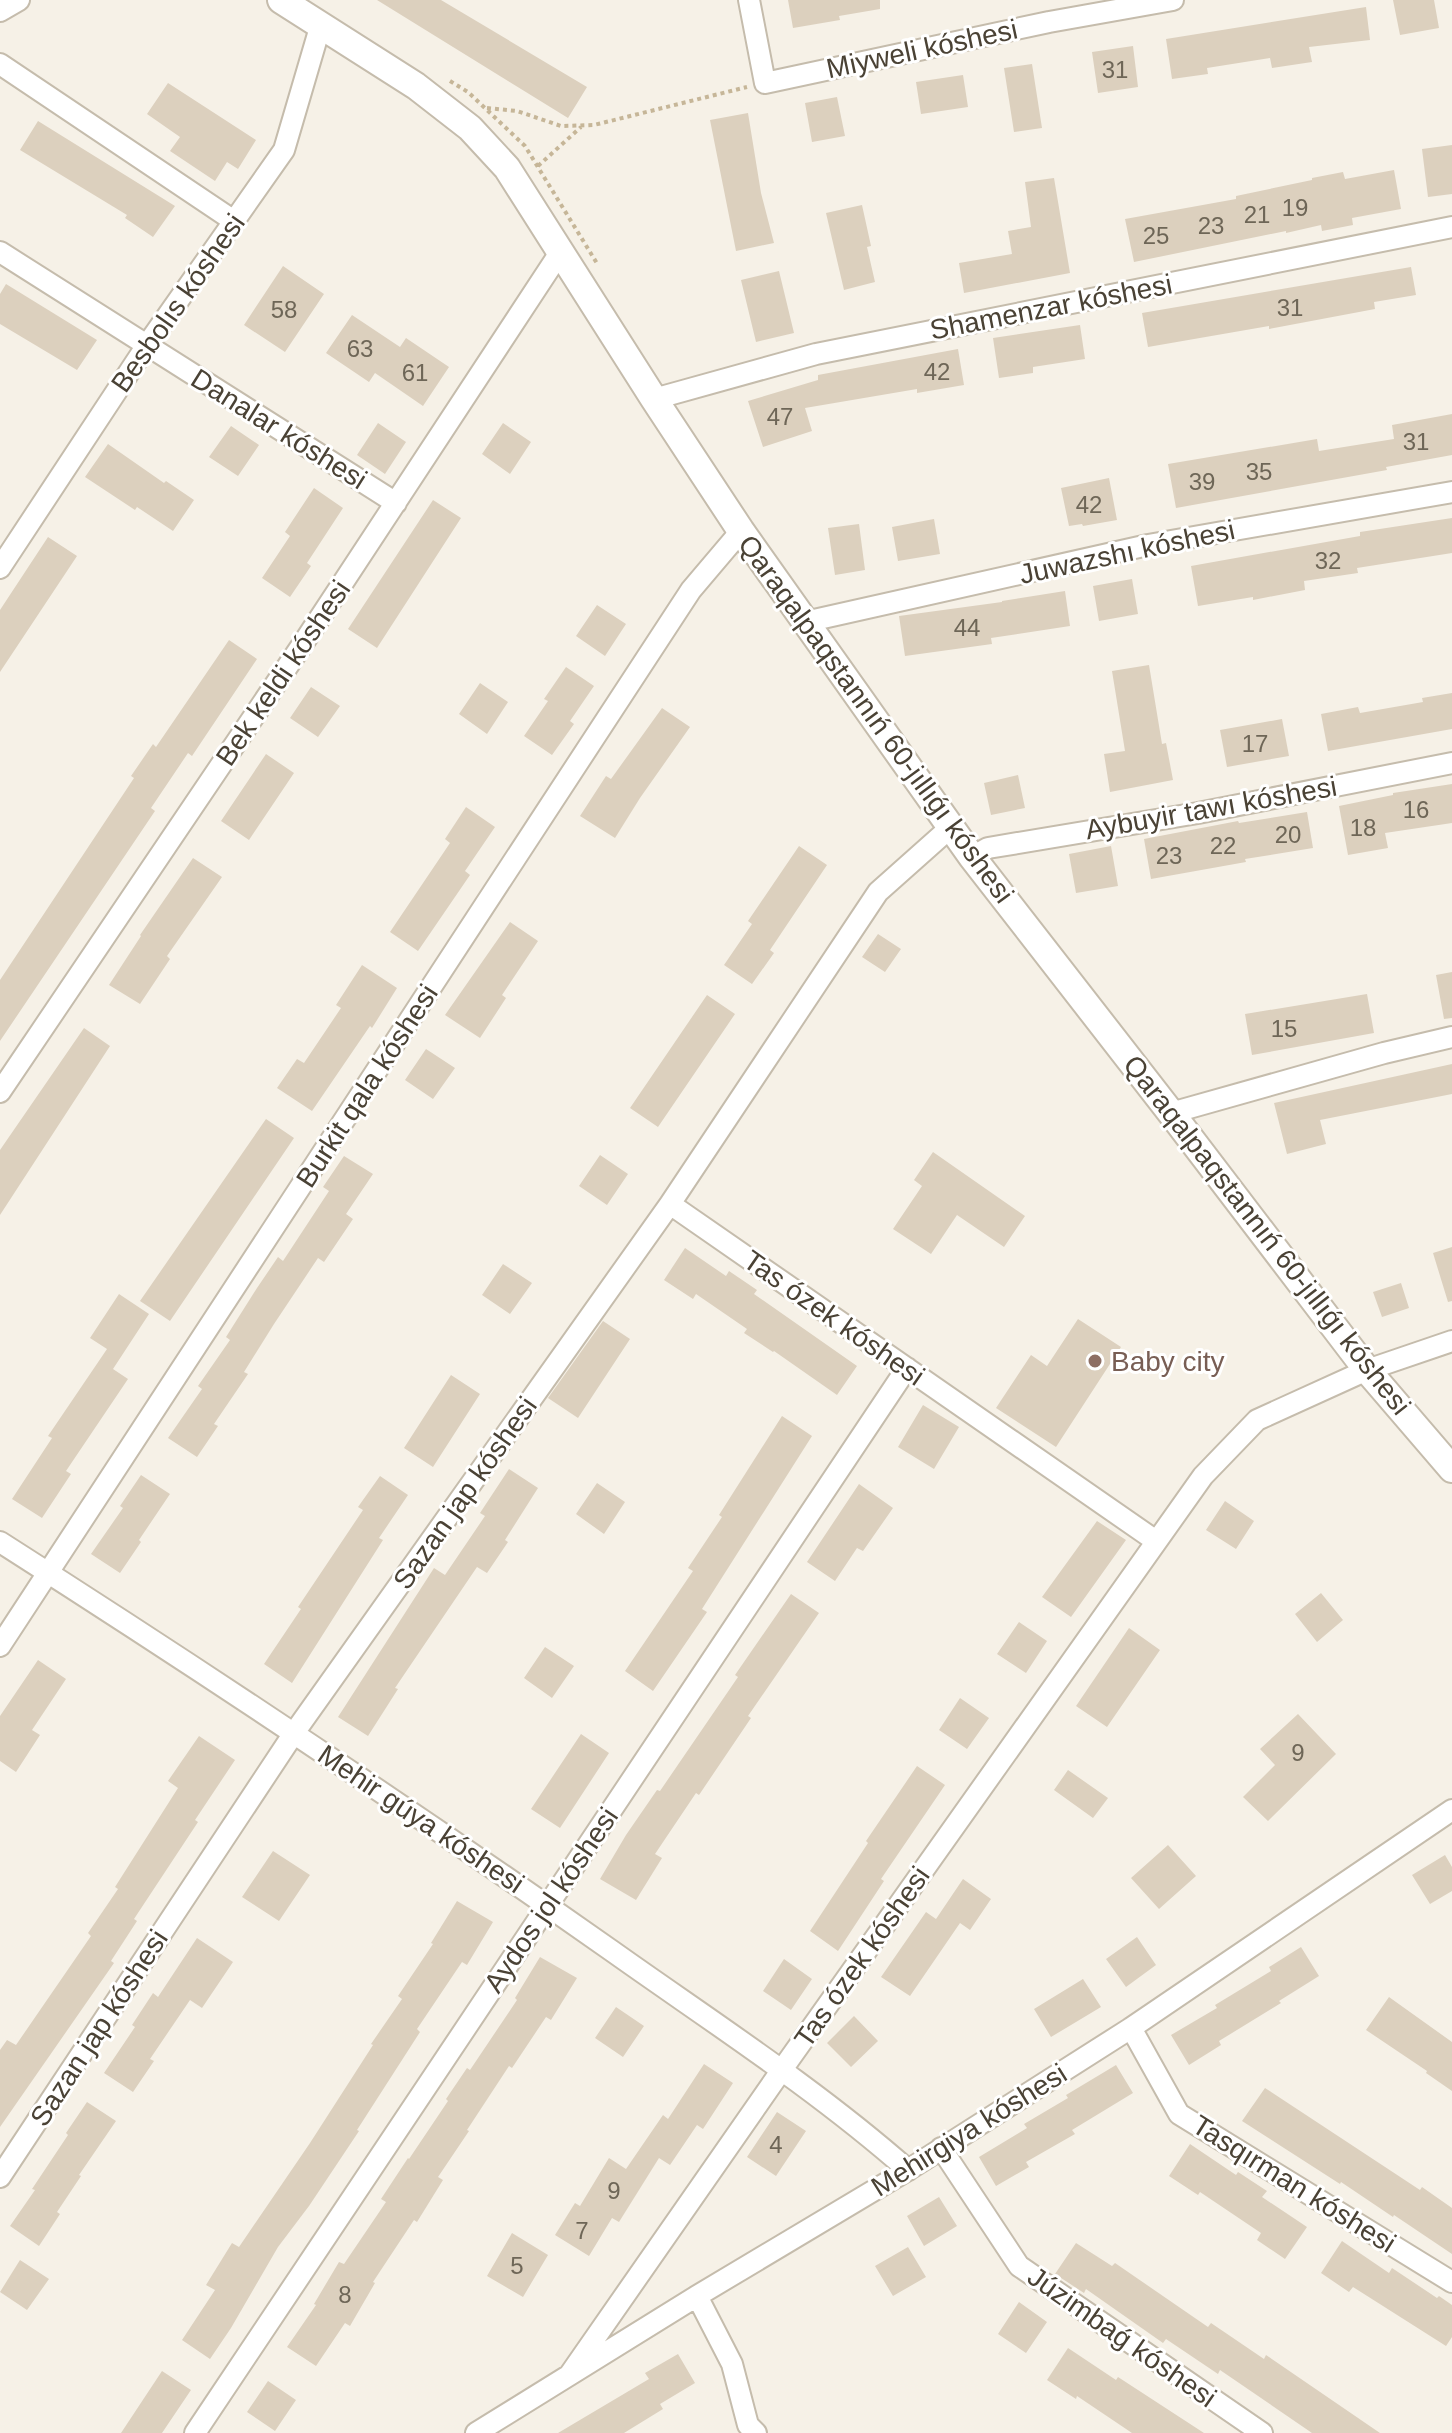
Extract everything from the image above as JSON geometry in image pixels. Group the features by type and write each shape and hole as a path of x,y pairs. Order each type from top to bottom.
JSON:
{"street":[{"path":"0,11 19,0"},
{"name":"Qaraqalpaqstannıń 60-jıllıǵı kóshesi","path":"281,0 416,86 470,128 507,168 741,531 972,857 1367,1370 1452,1469"},
{"path":"749,0 765,83"},
{"name":"Miyweli kóshesi","path":"765,83 1049,22 1173,0"},
{"name":"Besbolıs kóshesi","path":"0,568 147,345 284,150 321,24"},
{"path":"0,64 234,221"},
{"name":"Shamenzar kóshesi","path":"654,399 816,354 1452,227"},
{"name":"Bek keldi kóshesi","path":"0,1092 302,645 561,251"},
{"name":"Danalar kóshesi","path":"0,252 396,503"},
{"name":"Juwazshı kóshesi","path":"805,622 1148,545 1452,492"},
{"name":"Burkit qala kóshesi","path":"0,1646 691,590 741,531"},
{"name":"Aybuyir tawı kóshesi","path":"972,857 988,848 1198,813 1452,763"},
{"name":"Sazan jap kóshesi","path":"0,2177 294,1733 670,1204 878,892 951,827"},
{"path":"1171,1113 1452,1037"},
{"name":"Tas ózek kóshesi","path":"670,1204 1156,1541"},
{"name":"Tas ózek kóshesi","path":"570,2374 1203,1476 1257,1420 1367,1370 1452,1341"},
{"name":"Aydos jol kóshesi","path":"195,2433 907,1368"},
{"name":"Mehir gúyа kóshesi","path":"0,1542 294,1733 547,1906 781,2071 880,2145 908,2170"},
{"name":"Mehirgiya kóshesi","path":"476,2433 908,2170 1131,2028 1452,1810"},
{"name":"Tasqırman kóshesi","path":"1131,2028 1179,2114 1452,2282"},
{"name":"Júzimbaǵ kóshesi","path":"941,2148 1019,2266 1229,2424 1262,2433"},
{"path":"697,2296 732,2364 748,2425 756,2433"}],"path":[{"path":"444,78 468,92 525,146 603,273"},
{"path":"484,107 517,111 561,126 594,125 765,83"},
{"path":"538,166 582,125"}],"building":[{"path":"377,0 441,0 587,87 568,118"},
{"path":"788,0 880,0 880,9 793,28"},
{"path":"1393,0 1434,0 1439,28 1400,35"},
{"path":"1366,7 1370,40 1309,47 1312,62 1272,68 1270,58 1207,68 1208,74 1172,79 1166,39"},
{"path":"1133,46 1138,87 1098,93 1092,52"},
{"path":"1032,64 1042,128 1014,132 1004,68"},
{"path":"963,75 968,107 921,114 916,82"},
{"path":"168,83 256,140 238,169 227,162 215,181 170,151 180,137 147,114"},
{"path":"837,97 845,136 812,142 805,103"},
{"path":"748,113 761,193 774,243 736,251 710,120"},
{"path":"38,121 175,206 153,237 125,218 127,215 20,150"},
{"path":"1452,145 1452,194 1428,197 1422,149"},
{"path":"1394,170 1401,209 1352,218 1353,225 1322,231 1321,225 1134,262 1125,219 1236,199 1236,196 1343,172 1345,179"},
{"path":"1054,178 1070,273 964,293 959,263 1012,254 1008,231 1031,227 1025,182"},
{"path":"862,205 875,282 844,290 826,213"},
{"path":"283,266 324,294 285,352 244,325"},
{"path":"1411,267 1416,295 1374,302 1375,309 1148,347 1142,313"},
{"path":"779,271 794,333 756,342 741,280"},
{"path":"6,284 97,340 77,370 0,324 0,294"},
{"path":"352,315 400,347 406,338 449,367 423,406 375,373 369,382 326,353"},
{"path":"1080,325 1085,359 1033,367 1033,373 999,378 993,338"},
{"path":"958,349 964,385 917,393 917,389 805,408 812,431 763,447 748,401 818,380 818,375"},
{"path":"1452,414 1452,455 1386,467 1387,470 1176,508 1168,464 1317,439 1319,451 1394,439 1392,425"},
{"path":"378,423 406,442 385,474 357,455"},
{"path":"503,423 531,442 510,474 482,454"},
{"path":"231,426 259,445 238,476 209,457"},
{"path":"108,444 194,500 173,531 85,477"},
{"path":"1109,478 1117,520 1069,526 1061,488"},
{"path":"314,488 343,508 307,563 311,566 290,597 262,578 290,536 285,532"},
{"path":"433,500 461,518 377,648 348,629"},
{"path":"1452,518 1452,553 1357,568 1358,573 1304,581 1305,590 1198,606 1191,566 1360,536 1360,532"},
{"path":"934,519 940,554 898,561 892,527"},
{"path":"859,524 865,570 835,575 828,528"},
{"path":"48,537 77,556 0,672 0,610"},
{"path":"1132,579 1138,614 1099,621 1093,586"},
{"path":"1065,591 1070,626 991,638 992,644 905,656 899,616"},
{"path":"597,605 626,624 605,656 576,636"},
{"path":"229,640 257,659 192,756 188,753 151,808 155,811 0,1041 0,980 134,778 131,776 153,744 156,747"},
{"path":"1149,665 1162,744 1166,743 1173,780 1110,792 1104,754 1125,751 1112,671"},
{"path":"566,667 594,686 570,721 574,724 552,755 524,736"},
{"path":"480,683 508,702 487,734 459,714"},
{"path":"311,687 340,706 318,737 290,718"},
{"path":"1452,693 1452,729 1328,751 1321,714 1358,707 1360,713 1423,702 1422,698"},
{"path":"662,708 690,727 615,838 580,816 606,776 611,779"},
{"path":"1282,719 1289,756 1227,767 1220,730"},
{"path":"266,754 294,773 249,840 221,821"},
{"path":"1018,775 1025,808 991,815 984,783"},
{"path":"1452,784 1452,823 1385,833 1388,848 1348,855 1339,806 1393,793"},
{"path":"466,807 495,827 465,871 470,875 418,951 390,932 450,843 445,839"},
{"path":"1307,812 1313,848 1151,879 1144,839"},
{"path":"799,846 827,865 770,950 774,953 752,984 724,965 752,924 748,921"},
{"path":"1111,846 1118,886 1076,893 1069,854"},
{"path":"193,858 222,877 167,956 170,959 140,1004 109,985"},
{"path":"510,922 538,941 502,995 506,998 480,1038 445,1015"},
{"path":"878,934 901,949 885,972 862,957"},
{"path":"362,965 397,988 312,1111 277,1088 297,1059 304,1063 341,1008 336,1005"},
{"path":"1452,972 1452,1018 1444,1019 1436,975"},
{"path":"1367,994 1374,1033 1252,1055 1245,1014"},
{"path":"707,995 735,1014 658,1127 630,1108"},
{"path":"84,1028 110,1046 0,1215 0,1150"},
{"path":"426,1049 455,1068 433,1099 405,1080"},
{"path":"1452,1064 1452,1094 1320,1120 1326,1144 1287,1154 1274,1103"},
{"path":"266,1119 294,1138 170,1321 140,1301"},
{"path":"933,1152 1025,1216 1004,1247 957,1215 931,1254 893,1229 922,1186 914,1180"},
{"path":"600,1155 628,1174 607,1205 579,1186"},
{"path":"344,1156 373,1174 346,1214 353,1219 324,1262 318,1258 274,1324 244,1372 248,1374 214,1424 218,1426 197,1457 168,1438 202,1389 198,1386 230,1340 226,1337 257,1288 278,1257 283,1261 329,1191 323,1187"},
{"path":"1452,1247 1452,1301 1448,1302 1433,1253"},
{"path":"685,1248 726,1276 729,1271 757,1290 754,1294 857,1366 837,1395 744,1333 747,1329 696,1294 693,1299 664,1280"},
{"path":"503,1264 532,1283 510,1314 482,1295"},
{"path":"1401,1283 1409,1308 1382,1317 1373,1292"},
{"path":"119,1294 149,1314 113,1369 128,1379 66,1471 71,1474 42,1518 12,1499 52,1438 48,1436 107,1349 90,1338"},
{"path":"1078,1319 1121,1347 1056,1447 996,1408 1031,1355 1047,1366"},
{"path":"603,1321 630,1339 578,1418 548,1398"},
{"path":"451,1375 480,1394 433,1467 404,1448"},
{"path":"923,1405 959,1427 934,1469 898,1447"},
{"path":"782,1416 812,1436 702,1609 707,1612 653,1691 625,1671 693,1571 688,1568"},
{"path":"509,1469 538,1488 487,1573 477,1567 395,1688 398,1689 368,1736 338,1717 434,1568 445,1575 485,1516 480,1513"},
{"path":"141,1475 170,1494 120,1573 91,1554 123,1508 120,1506"},
{"path":"380,1476 408,1495 292,1683 264,1664 363,1510 358,1507"},
{"path":"597,1483 625,1502 604,1534 576,1514"},
{"path":"859,1484 893,1508 863,1551 857,1548 835,1581 807,1562"},
{"path":"1225,1501 1254,1521 1236,1549 1206,1530"},
{"path":"1097,1521 1126,1540 1071,1617 1042,1597"},
{"path":"1321,1593 1343,1620 1317,1642 1295,1614"},
{"path":"791,1594 819,1613 748,1716 751,1718 699,1795 696,1793 655,1854 662,1858 636,1900 600,1879 626,1835 657,1790 660,1791"},
{"path":"1019,1622 1047,1641 1026,1673 997,1654"},
{"path":"1129,1628 1160,1650 1107,1727 1076,1706"},
{"path":"545,1647 574,1666 552,1698 524,1678"},
{"path":"38,1660 66,1679 32,1730 40,1735 16,1772 0,1761 0,1716"},
{"path":"960,1698 989,1718 967,1749 939,1730"},
{"path":"1298,1714 1336,1754 1268,1821 1243,1797 1275,1765 1260,1749"},
{"path":"581,1734 609,1753 560,1828 531,1809"},
{"path":"199,1736 235,1760 134,1919 137,1921 111,1961 114,1963 0,2127 0,2050 7,2040 16,2045 91,1936 88,1933 118,1889 115,1887 178,1788 168,1781"},
{"path":"917,1766 945,1785 881,1879 884,1881 838,1951 810,1931"},
{"path":"1068,1770 1108,1798 1093,1818 1054,1790"},
{"path":"1168,1845 1196,1876 1159,1909 1131,1878"},
{"path":"273,1851 310,1875 279,1921 242,1897"},
{"path":"1445,1855 1452,1867 1452,1891 1430,1904 1412,1875"},
{"path":"963,1879 991,1899 970,1930 960,1923 910,1996 881,1977 926,1912 936,1919"},
{"path":"457,1901 493,1922 467,1965 462,1962 417,2029 420,2032 359,2131 278,2247 210,2359 182,2340 215,2290 206,2285 232,2243 239,2247 310,2143 402,1999 398,1996"},
{"path":"1137,1937 1156,1965 1126,1987 1106,1959"},
{"path":"197,1938 233,1962 202,2008 190,2000 150,2059 154,2061 133,2092 104,2073 135,2027 132,2025 153,1993 158,1997"},
{"path":"1301,1947 1319,1976 1219,2041 1221,2045 1189,2065 1171,2035 1217,2008 1215,2005 1271,1971 1269,1967"},
{"path":"540,1957 577,1978 551,2020 546,2017 512,2068 509,2066 438,2177 443,2180 417,2222 414,2220 373,2282 350,2326 345,2323 316,2366 287,2347 316,2305 339,2262 344,2264 386,2202 381,2199 467,2068 470,2070 517,2000 515,1998"},
{"path":"784,1959 812,1979 791,2010 763,1991"},
{"path":"1083,1979 1101,2007 1051,2037 1034,2009"},
{"path":"1389,1997 1452,2042 1452,2091 1366,2030"},
{"path":"616,2007 644,2026 623,2057 595,2038"},
{"path":"854,2016 878,2041 851,2067 827,2043"},
{"path":"704,2064 733,2083 703,2129 697,2125 670,2165 659,2158 619,2222 612,2218 589,2256 555,2235 575,2203 580,2206 609,2158 626,2169 663,2115 668,2119"},
{"path":"1116,2065 1133,2093 1072,2130 1075,2134 1026,2162 1029,2167 996,2186 979,2157 1027,2128 1024,2124 1068,2098 1066,2095"},
{"path":"1265,2088 1452,2208 1452,2254 1242,2121"},
{"path":"87,2102 116,2121 79,2175 57,2212 60,2214 39,2246 10,2226"},
{"path":"777,2112 806,2131 776,2176 747,2157"},
{"path":"1190,2144 1236,2175 1238,2172 1267,2191 1262,2197 1307,2227 1285,2259 1257,2240 1261,2233 1200,2192 1198,2195 1169,2176"},
{"path":"939,2197 957,2226 924,2246 907,2216"},
{"path":"512,2233 548,2255 523,2297 487,2276"},
{"path":"1342,2241 1389,2273 1392,2268 1452,2305 1452,2337 1446,2346 1353,2287 1349,2292 1321,2273"},
{"path":"1076,2243 1112,2266 1115,2263 1208,2327 1211,2323 1264,2359 1266,2355 1380,2433 1312,2433 1220,2370 1218,2374 1166,2339 1163,2343 1086,2289 1084,2293 1055,2274"},
{"path":"908,2247 926,2277 893,2296 875,2266"},
{"path":"20,2260 49,2279 27,2310 0,2292"},
{"path":"1019,2302 1047,2322 1026,2353 998,2334"},
{"path":"1068,2348 1204,2433 1132,2433 1077,2396 1076,2399 1047,2380"},
{"path":"678,2354 695,2383 660,2404 663,2409 624,2433 558,2433 649,2379 645,2373"},
{"path":"162,2371 191,2390 162,2433 121,2433"},
{"path":"268,2381 296,2400 275,2431 247,2412"}],"place":[{"name":"Baby city","path":"1095,1361"}]}
